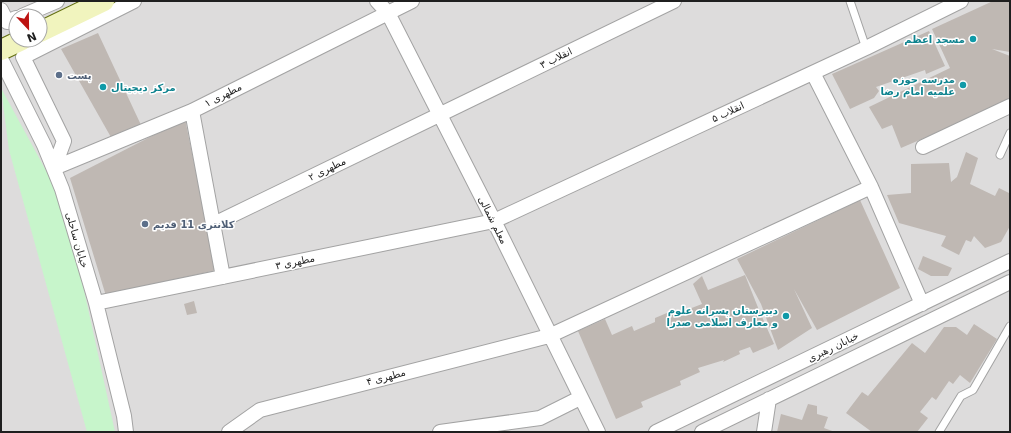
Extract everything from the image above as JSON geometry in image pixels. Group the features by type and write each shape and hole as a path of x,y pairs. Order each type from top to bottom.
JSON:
{"main road":[{"path":"48,28 104,1"}],"street":[{"path":"41,8 57,1"},
{"path":"54,168 64,141 23,57 134,1"},
{"name":"مطهری ۱","path":"54,168 192,111 384,6 412,1"},
{"name":"انقلاب ۳","path":"439,115 674,1"},
{"name":"انقلاب ۵","path":"494,221 813,73 961,1"},
{"name":"معلم شمالی","path":"384,6 494,221 549,336 598,432"},
{"path":"1,10 8,22"},
{"name":"خیابان ساحلی","path":"1,59 44,146 62,189 96,303 124,416 126,432"},
{"path":"813,73 871,187 922,304"},
{"path":"923,147 1010,106"},
{"path":"192,111 224,277"},
{"name":"مطهری ۲","path":"214,224 439,115"},
{"name":"مطهری ۴","path":"228,432 260,410 549,336 871,187"},
{"name":"مطهری ۳","path":"96,303 494,221"},
{"name":"خیابان رهبری","path":"656,432 1010,261"},
{"name":"خیابان رهبری","path":"702,432 1010,282"},
{"path":"440,432 540,418 580,398"},
{"path":"764,432 769,399"}],"lane":[{"path":"850,1 866,48"},
{"path":"1000,155 1010,133"},
{"path":"939,432 961,396 973,390 1010,326"}],"shaded area":[{"path":"1,1 1010,1 1010,432 1,432"}],"green space":[{"path":"1,88 50,178 62,210 82,281 115,432 87,432 9,150"}],"building":[{"name":"مدرسه حوزه علمیه امام رضا","path":"993,1 1010,1 1010,52 992,49 1010,56 1010,101 901,148 892,125 882,129 869,107 950,68 932,29"},
{"path":"929,31 945,66 926,74 925,70 876,87 879,91 874,98 850,109 832,74"},
{"name":"مرکز دیجیتال","path":"98,33 141,125 112,139 61,49"},
{"name":"کلانتری 11 قدیم","path":"185,119 216,270 106,296 70,178"},
{"path":"966,152 978,158 970,184 995,196 999,188 1009,193 1010,191 1010,226 1001,242 985,248 974,236 971,242 966,240 959,255 941,246 946,236 899,223 887,195 911,193 911,164 949,163 951,182 957,177"},
{"path":"860,200 900,288 817,330 794,289 812,328 778,350 761,304 737,259"},
{"path":"923,256 952,268 948,276 931,276 918,269"},
{"path":"745,275 774,344 753,353 750,347 739,351 740,354 723,362 724,360 698,368 700,372 680,381 681,385 641,402 643,407 616,419 578,331 605,319 612,335 632,326 634,331 655,322 655,318 674,310 676,314 702,304 693,284 702,276 708,290"},
{"path":"194,301 197,313 187,315 184,304"},
{"path":"974,324 997,339 970,383 960,375 953,384 949,381 936,400 932,397 920,412 928,418 917,432 872,432 846,413 862,392 868,396 912,343 925,353 944,327 956,327 967,335"},
{"path":"808,404 817,406 817,414 828,417 824,428 835,432 777,432 781,414 802,420"}],"place":[{"name":"مسجد اعظم","path":"973,39"},
{"name":"پست","path":"59,75"},
{"name":"مدرسه حوزه علمیه امام رضا","path":"963,85"},
{"name":"مرکز دیجیتال","path":"103,87"},
{"name":"کلانتری 11 قدیم","path":"145,224"},
{"name":"دبیرستان پسرانه علوم و معارف اسلامی صدرا","path":"786,316"}]}
